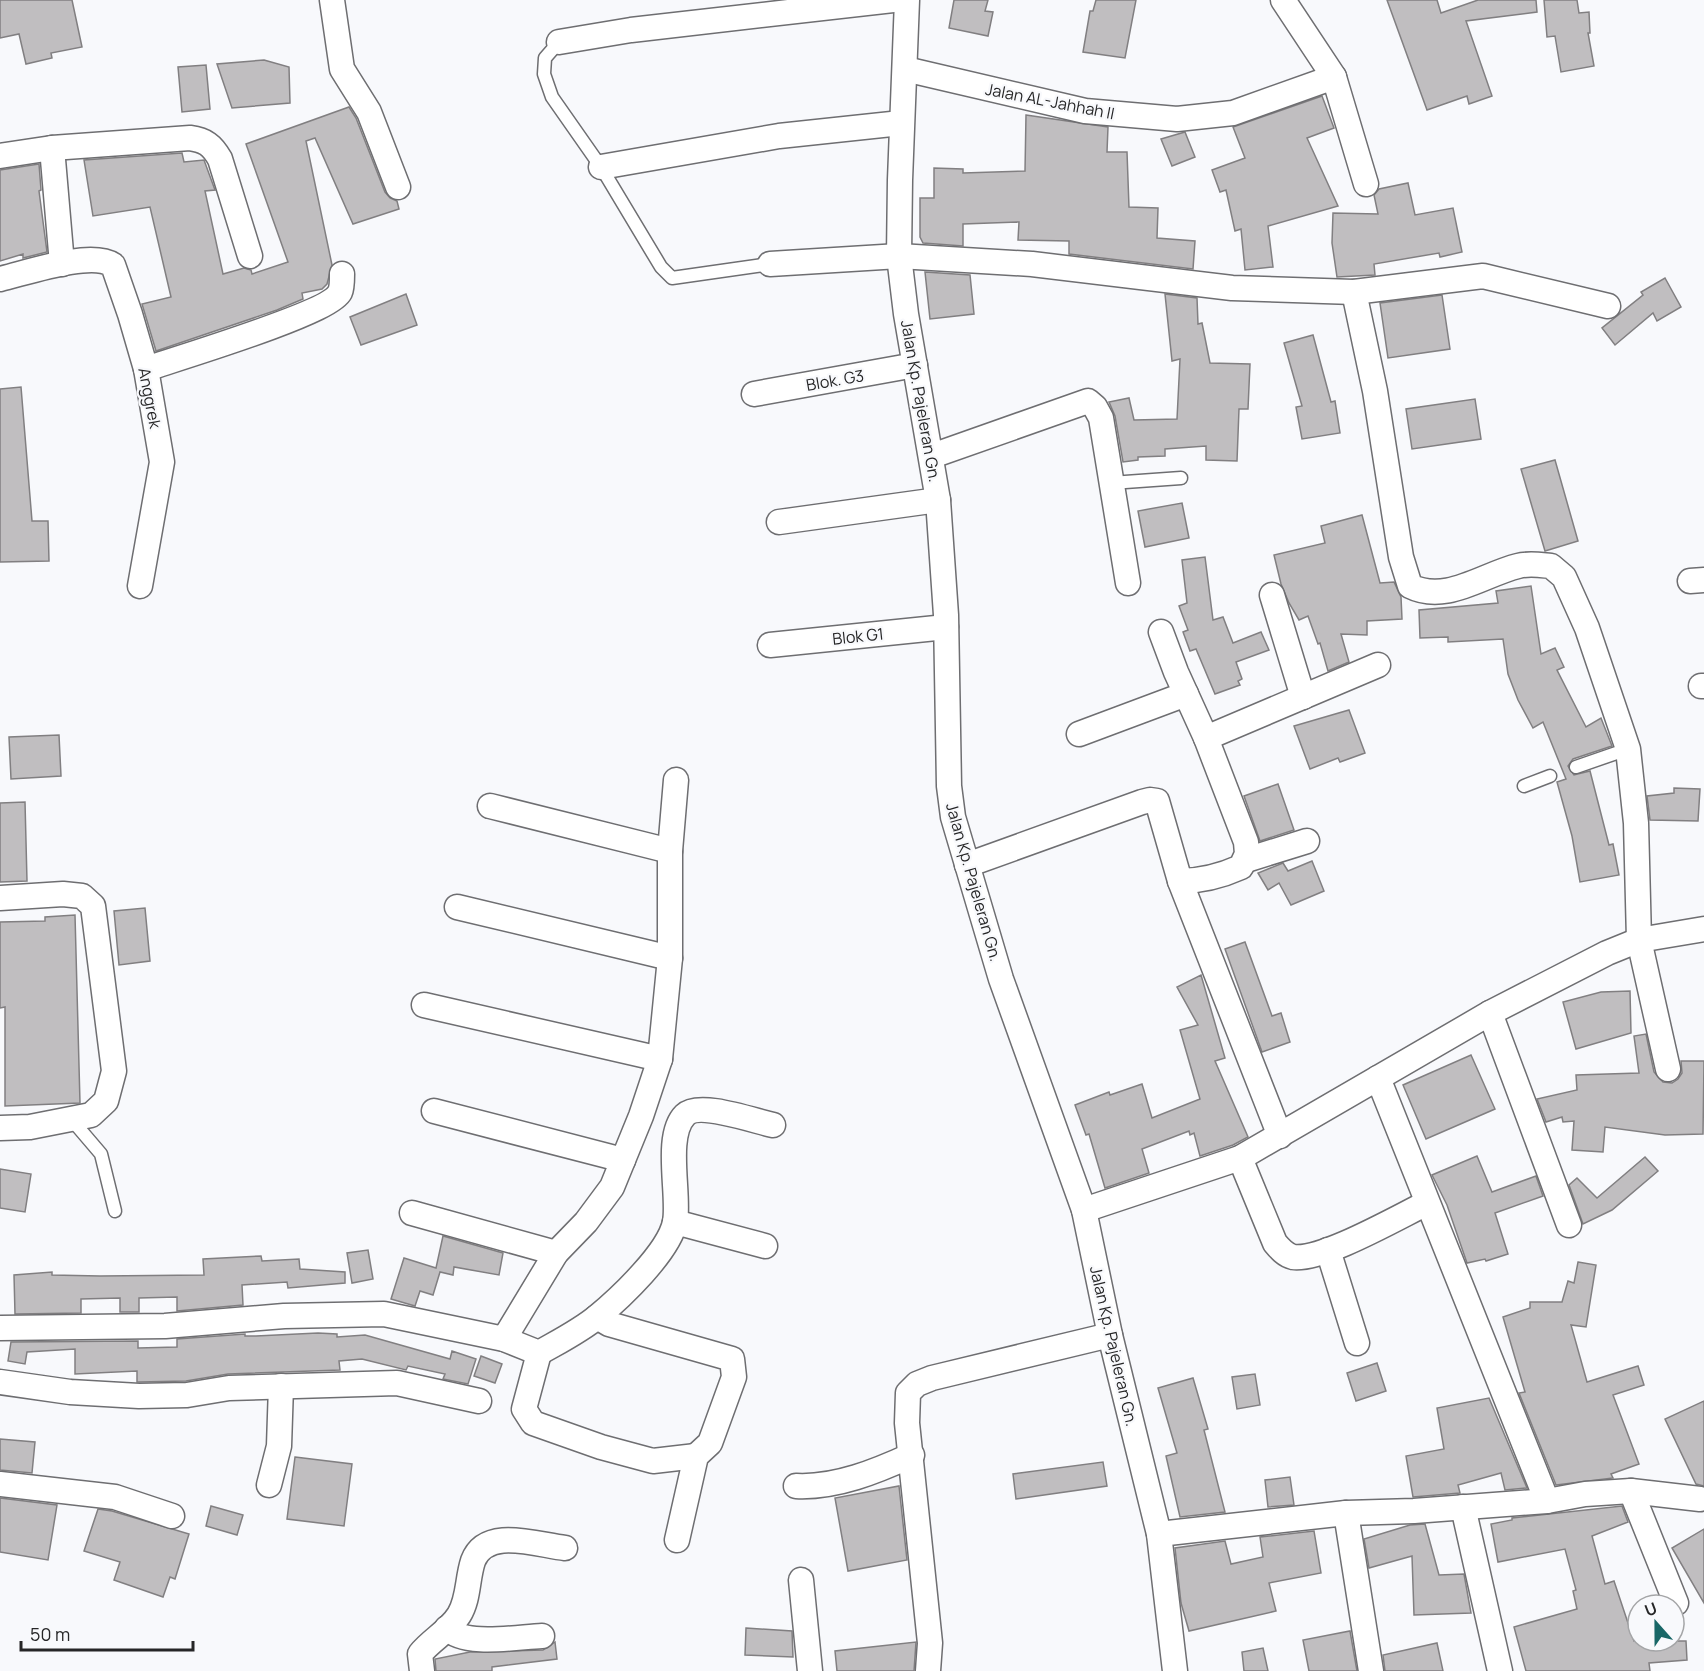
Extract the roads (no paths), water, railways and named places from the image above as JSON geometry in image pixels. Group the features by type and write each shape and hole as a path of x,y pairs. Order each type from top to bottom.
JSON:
{"street":[{"path":"332,0 342,69 369,112 398,187"},
{"path":"559,42 631,30 893,0"},
{"name":"Jalan Kp. Pajeleran Gn.","path":"908,0 899,256 938,500 946,627 949,786 953,817 1008,1001 1084,1210 1110,1335 1159,1534 1175,1671"},
{"path":"1283,0 1335,77 1366,184"},
{"name":"Jalan AL-Jahhah II","path":"905,69 1085,111 1177,119 1233,113 1335,77"},
{"path":"601,167 778,136 902,123"},
{"path":"0,156 52,148 190,138 203,140 214,147 220,159 250,256"},
{"path":"52,148 62,264"},
{"path":"770,264 899,256 1032,264 1232,288 1354,292 1483,276 1608,306"},
{"name":"Anggrek","path":"0,279 62,264 103,259 112,266 130,314 146,369 162,462 140,586"},
{"path":"146,369 299,317 331,301 340,292 342,274"},
{"path":"1354,292 1375,391 1406,578 1410,586 1425,593 1447,591 1519,566 1538,564 1558,570 1564,577 1587,628 1628,749 1636,823 1639,940 1668,1069"},
{"name":"Blok. G3","path":"754,394 915,365"},
{"path":"932,456 1088,401 1095,407 1101,418 1128,583"},
{"path":"779,522 938,500"},
{"path":"1272,595 1303,697"},
{"name":"Blok G1","path":"770,645 946,627"},
{"path":"1161,632 1206,738 1246,842 1246,860 1241,867 1198,881 1179,881"},
{"path":"1206,738 1378,665"},
{"path":"1080,734 1186,694"},
{"path":"504,1339 556,1254 586,1222 612,1187 641,1116 660,1059 670,958 670,851 676,780"},
{"path":"967,865 1154,800 1160,808 1179,881 1280,1136"},
{"path":"490,806 670,851"},
{"path":"1246,860 1306,841"},
{"path":"0,898 63,894 82,896 93,906 114,1071 106,1101 91,1115 30,1127 0,1128"},
{"path":"457,907 670,958"},
{"path":"1084,1210 1240,1158 1490,1013 1639,940 1704,929"},
{"path":"424,1005 660,1059"},
{"path":"1490,1013 1569,1225"},
{"path":"1378,1078 1547,1501"},
{"path":"696,1456 653,1461 601,1447 533,1423 524,1409 539,1353 597,1317 646,1268 665,1243 675,1222 676,1144 678,1128 685,1115 696,1108 708,1109 773,1125"},
{"path":"434,1111 623,1160"},
{"path":"1240,1158 1275,1243 1292,1257 1309,1256 1328,1250 1427,1203"},
{"path":"412,1213 556,1254"},
{"path":"675,1222 765,1246"},
{"path":"1328,1250 1357,1343"},
{"path":"0,1328 165,1326 284,1316 384,1314 504,1339 539,1353"},
{"path":"597,1317 609,1324 732,1359 735,1368 734,1377 710,1443 696,1456 677,1540"},
{"path":"928,1671 930,1643 907,1424 908,1393 917,1384 1110,1335"},
{"path":"0,1382 70,1392 140,1396 187,1395 229,1388 397,1383 479,1401"},
{"path":"269,1485 279,1446 281,1386"},
{"path":"796,1486 831,1483 886,1467 912,1455"},
{"path":"0,1484 115,1497 172,1516"},
{"path":"1631,1491 1672,1593"},
{"path":"1159,1534 1346,1513 1547,1501 1585,1494 1631,1491 1700,1499"},
{"path":"1463,1507 1500,1671"},
{"path":"1346,1513 1371,1671"},
{"path":"422,1671 420,1654 429,1642 447,1628 459,1614 468,1589 473,1562 486,1544 497,1540 565,1548"},
{"path":"801,1580 810,1671"},
{"path":"447,1628 454,1636 468,1639 542,1636"}],"lane":[{"path":"559,42 545,58 544,74 552,97 601,167 661,267 672,278 770,264"},
{"path":"1111,483 1181,478"},
{"path":"1576,767 1628,749"},
{"path":"1524,786 1550,776"},
{"path":"72,1120 101,1154 115,1211"}]}
